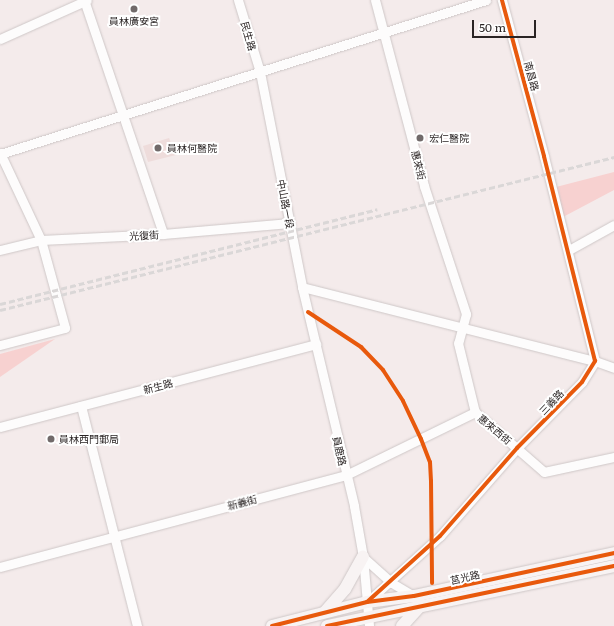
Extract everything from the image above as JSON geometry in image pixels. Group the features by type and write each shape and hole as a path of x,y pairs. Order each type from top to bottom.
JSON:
{"main road":[{"name":"莒光路","path":"331,626 368,623 417,601 614,553"},
{"path":"325,612 345,590 363,556"},
{"name":"莒光路","path":"272,626 367,602 417,601 614,566"},
{"path":"402,626 417,601"}],"street":[{"path":"0,39 85,0 163,234"},
{"name":"民生路","path":"238,0 260,72"},
{"name":"惠來街","path":"375,0 385,33 424,186 466,314 462,328"},
{"path":"0,345 65,328 41,240 0,154 124,116 486,0"},
{"name":"南昌路","path":"502,0 568,250"},
{"name":"中山路一段","path":"260,72 302,287"},
{"name":"光復街","path":"0,250 41,240 163,234 290,223"},
{"path":"595,361 568,250 614,225"},
{"path":"302,287 595,361 614,368"},
{"name":"員鹿路","path":"302,287 346,475 363,556 368,623"},
{"name":"惠來西街","path":"462,328 458,343 475,412 544,472 614,457"},
{"name":"新生路","path":"0,427 316,344"},
{"name":"三義路","path":"367,602 392,583 440,536 517,448 582,382 595,361"},
{"path":"81,406 137,626"},
{"name":"新義街","path":"0,567 346,475 475,412"},
{"path":"363,556 392,583 417,601"}],"shaded area":[{"name":"員林何醫院","path":"169,138 176,155 148,162 143,146"},
{"path":"614,172 614,190 563,217 556,187"},
{"path":"55,339 0,377 0,354"}],"railway":[{"path":"0,310 614,157"},
{"path":"0,304 377,209"}],"cycle path":[{"path":"367,602 440,536 517,448 582,382 595,361 544,156 502,0"},
{"path":"308,312 361,347 383,370 403,401 421,439 430,462 432,583"},
{"path":"272,626 367,602 414,596 614,553"},
{"path":"327,626 614,566"}],"place":[{"name":"員林廣安宮","path":"134,9"},
{"name":"宏仁醫院","path":"420,138"},
{"name":"員林何醫院","path":"158,148"},
{"name":"員林西門郵局","path":"51,439"}]}
